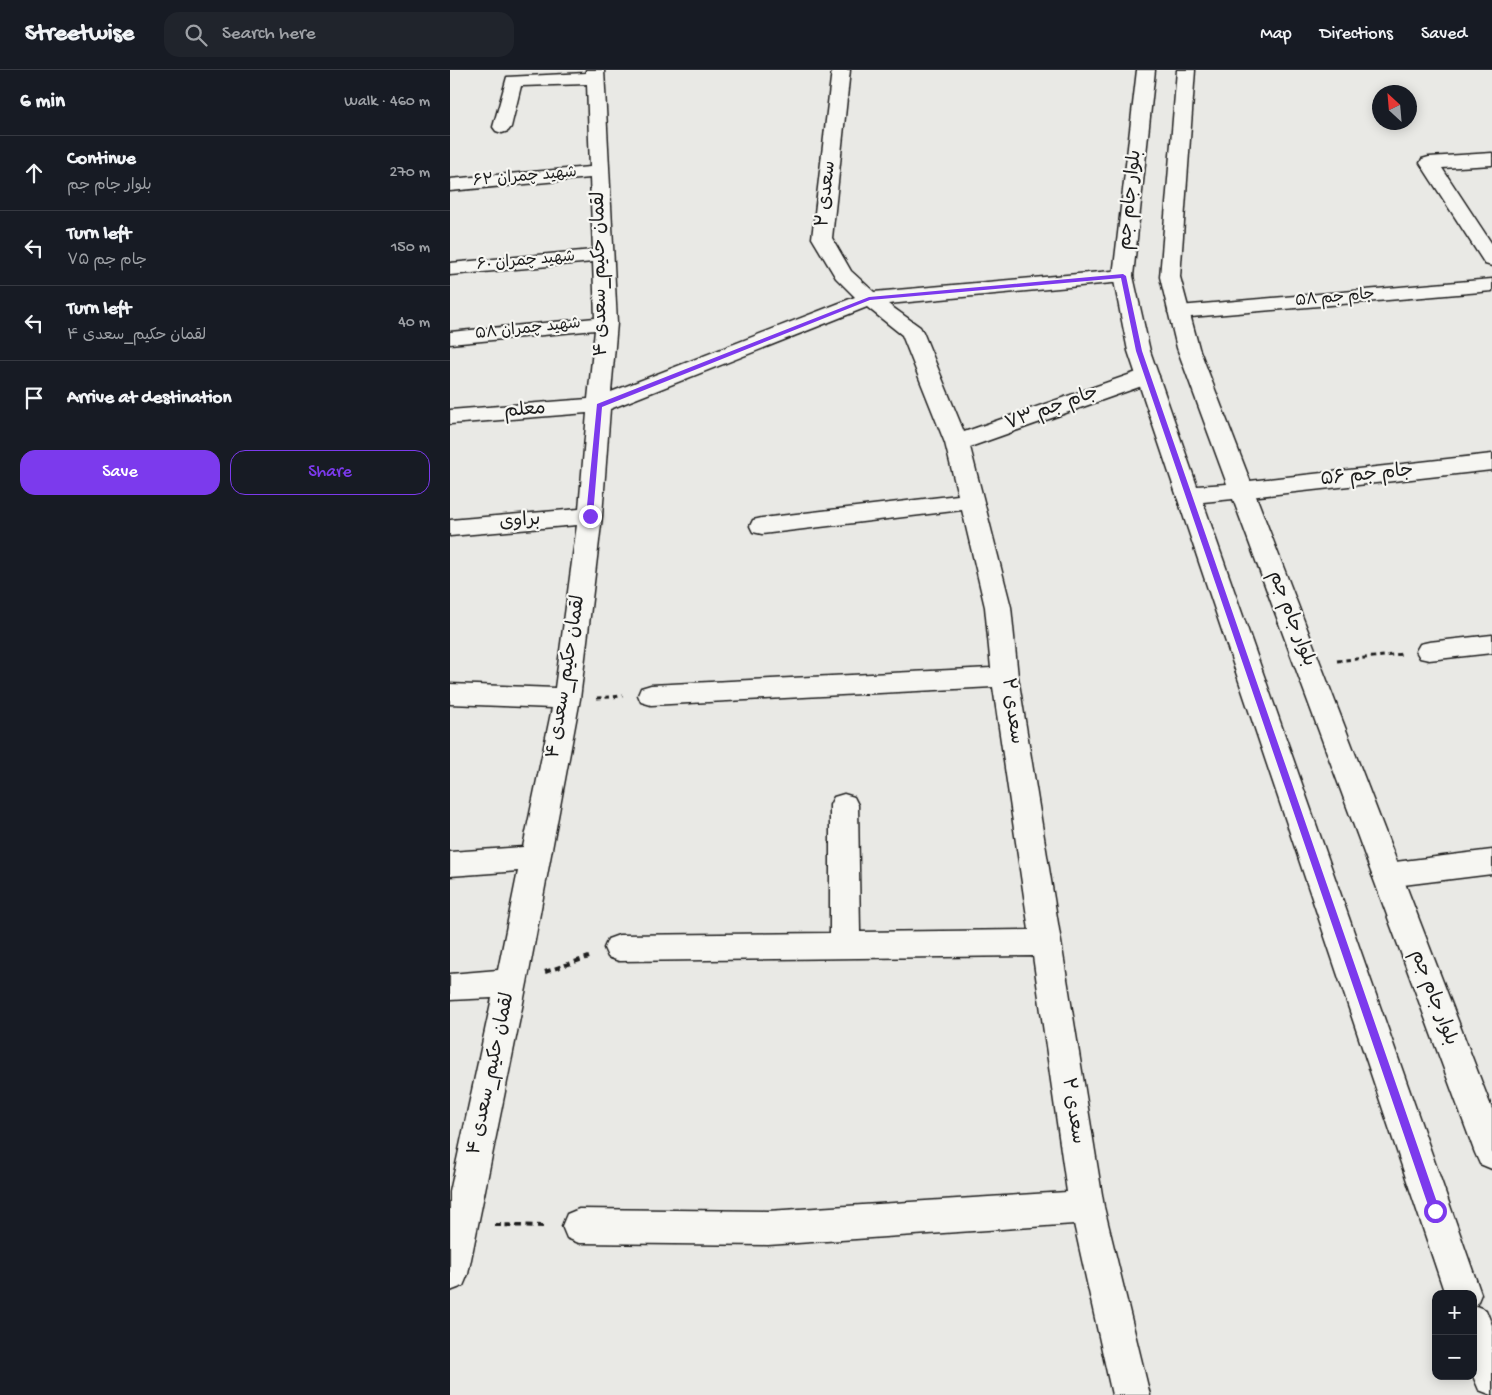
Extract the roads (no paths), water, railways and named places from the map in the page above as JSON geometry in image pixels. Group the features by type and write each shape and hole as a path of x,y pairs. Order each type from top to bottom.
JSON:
{"street":[{"name":"سعدی ۲","path":"841,70 822,238 843,274 869,298 912,332 957,444 998,607 1005,677 1087,1207 1131,1395"},
{"name":"بلوار جام جم","path":"1146,70 1123,276 1139,351 1462,1290"},
{"name":"بلوار جام جم","path":"1186,70 1170,277 1188,348 1309,664 1492,1153"},
{"path":"502,127 513,81 595,74"},
{"name":"لقمان حکیم_سعدی ۴","path":"450,1274 455,1226 511,983 534,858 567,699 590,516 606,323 595,74"},
{"path":"1492,159 1429,164 1492,260"},
{"name":"شهید چمران ۶۲","path":"450,185 599,172"},
{"name":"شهید چمران ۶۰","path":"450,270 603,255"},
{"name":"معلم","path":"450,416 599,406 869,298 1123,276"},
{"name":"جام جم ۵۸","path":"1179,312 1492,285"},
{"name":"شهید چمران ۵۸","path":"450,338 606,323"},
{"name":"جام جم ۷۳","path":"957,444 1148,376"},
{"name":"جام جم ۵۶","path":"1189,495 1492,462"},
{"path":"762,526 971,501"},
{"name":"براوی","path":"450,528 590,516"},
{"path":"1430,651 1492,644"},
{"path":"651,695 1005,677"},
{"path":"450,694 567,699"},
{"path":"844,805 845,946"},
{"path":"450,864 534,858"},
{"path":"1387,875 1492,862"},
{"path":"619,948 1045,943"},
{"path":"450,988 511,983"},
{"path":"579,1226 768,1228 1087,1207"},
{"path":"1477,1334 1492,1377"}]}
